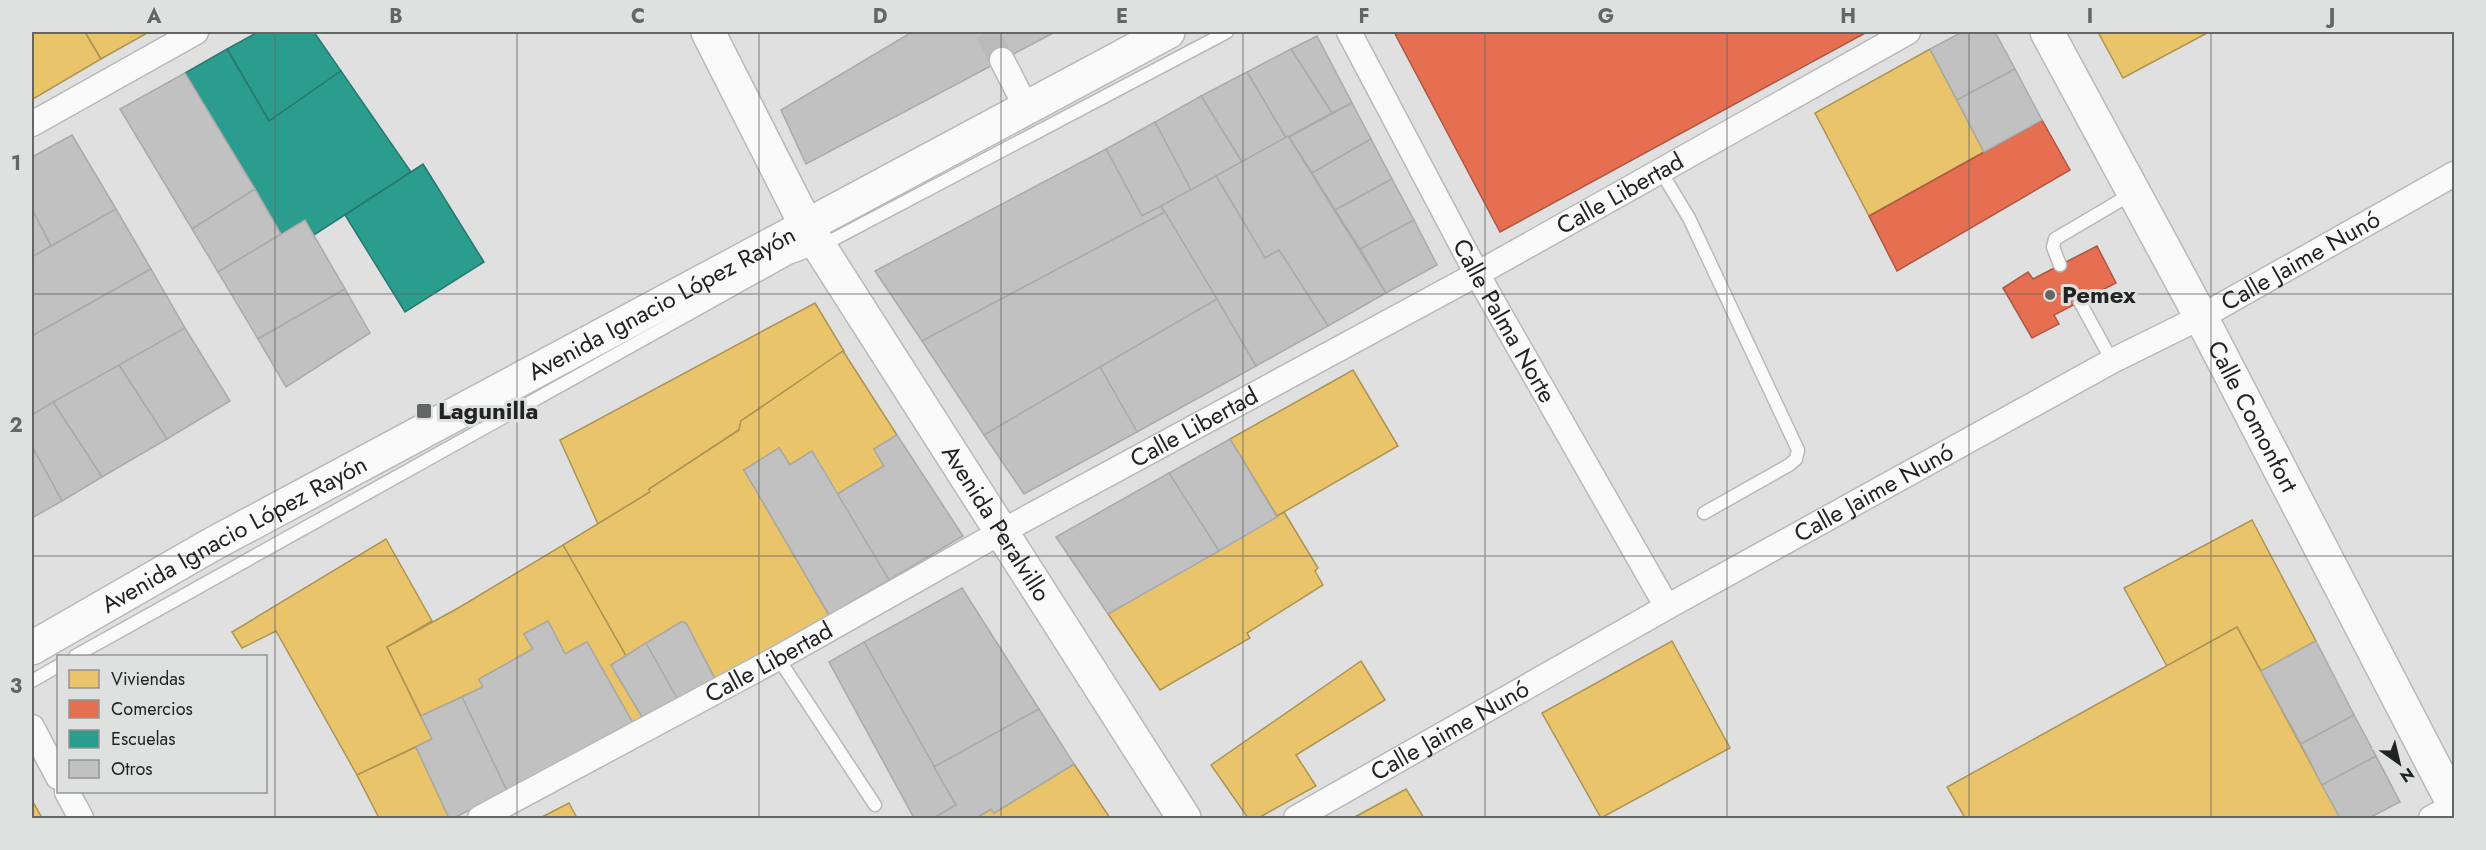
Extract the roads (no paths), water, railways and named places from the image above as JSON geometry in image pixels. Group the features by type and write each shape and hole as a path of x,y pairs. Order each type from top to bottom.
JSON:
{"street":[{"path":"32,124 196,32"},
{"name":"Avenida Peralvillo","path":"708,32 813,237 1184,819"},
{"name":"Avenida Ignacio López Rayón","path":"32,648 211,545 813,237 1026,107 1168,32"},
{"name":"Calle Palma Norte","path":"1349,32 1477,274 1667,607"},
{"name":"Calle Libertad","path":"480,819 778,658 1001,532 1477,274 1908,32"},
{"name":"Calle Comonfort","path":"2047,32 2201,317 2454,806"},
{"path":"1002,60 1026,107"},
{"name":"Calle Jaime Nunó","path":"1296,819 1667,607 2112,361 2201,317 2454,174"},
{"path":"32,727 57,775"},
{"path":"67,793 81,819"},
{"path":"2431,819 2454,806"}],"lane":[{"path":"79,655 789,258 813,237 1227,32"},
{"path":"1660,171 1689,218 1798,450 1796,459 1789,465 1704,513"},
{"path":"2060,266 2053,247 2055,239 2134,192"},
{"path":"2080,302 2112,361"},
{"path":"778,658 874,805"},
{"path":"32,681 57,667"}],"tunnel":[{"path":"987,32 1002,60"}],"place":[{"name":"Pemex","path":"2050,295"},
{"name":"Lagunilla","path":"424,411"}]}
